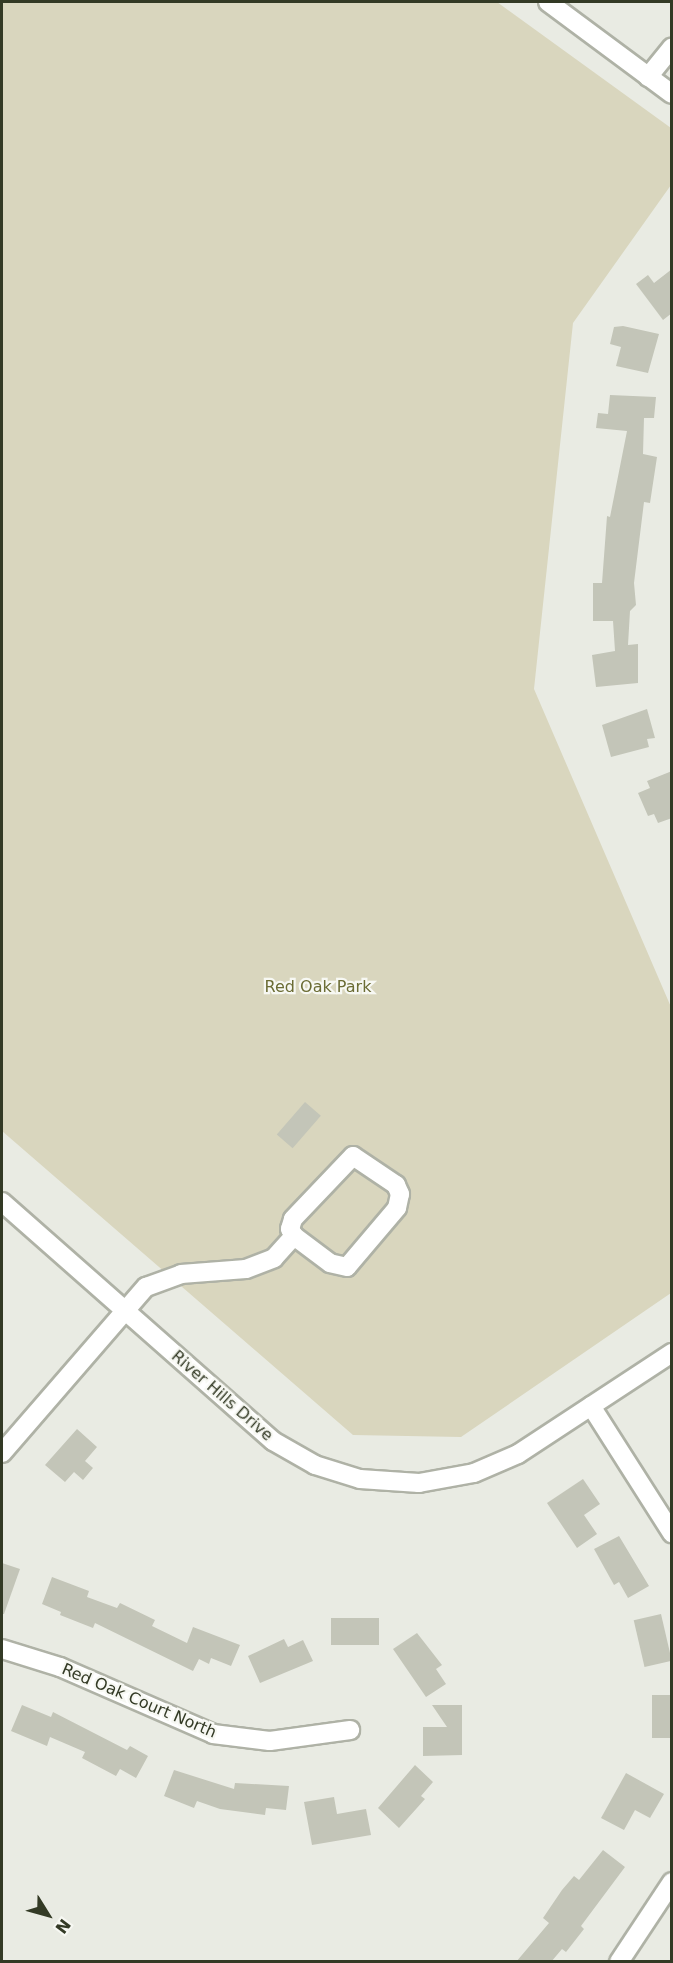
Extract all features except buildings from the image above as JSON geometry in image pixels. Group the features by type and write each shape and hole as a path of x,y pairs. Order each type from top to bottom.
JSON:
{"street":[{"path":"548,2 672,94"},
{"path":"648,77 672,47"},
{"path":"353,1156 396,1185 400,1194 398,1208 347,1267 330,1263 294,1236 290,1229 293,1219 353,1156"},
{"name":"River Hills Drive","path":"2,1202 273,1441 315,1465 360,1479 419,1483 474,1473 518,1454 672,1353"},
{"path":"2,1453 146,1287 163,1279 246,1269 274,1258 294,1236"},
{"path":"591,1406 672,1533"},
{"name":"Red Oak Court North","path":"2,1649 60,1667 213,1734 270,1741 350,1730"},
{"path":"619,1962 672,1882"}],"green space":[{"name":"Red Oak Park","path":"2,2 497,2 671,128 671,185 573,323 534,689 671,1007 671,1293 461,1437 353,1435 2,1131"}]}
